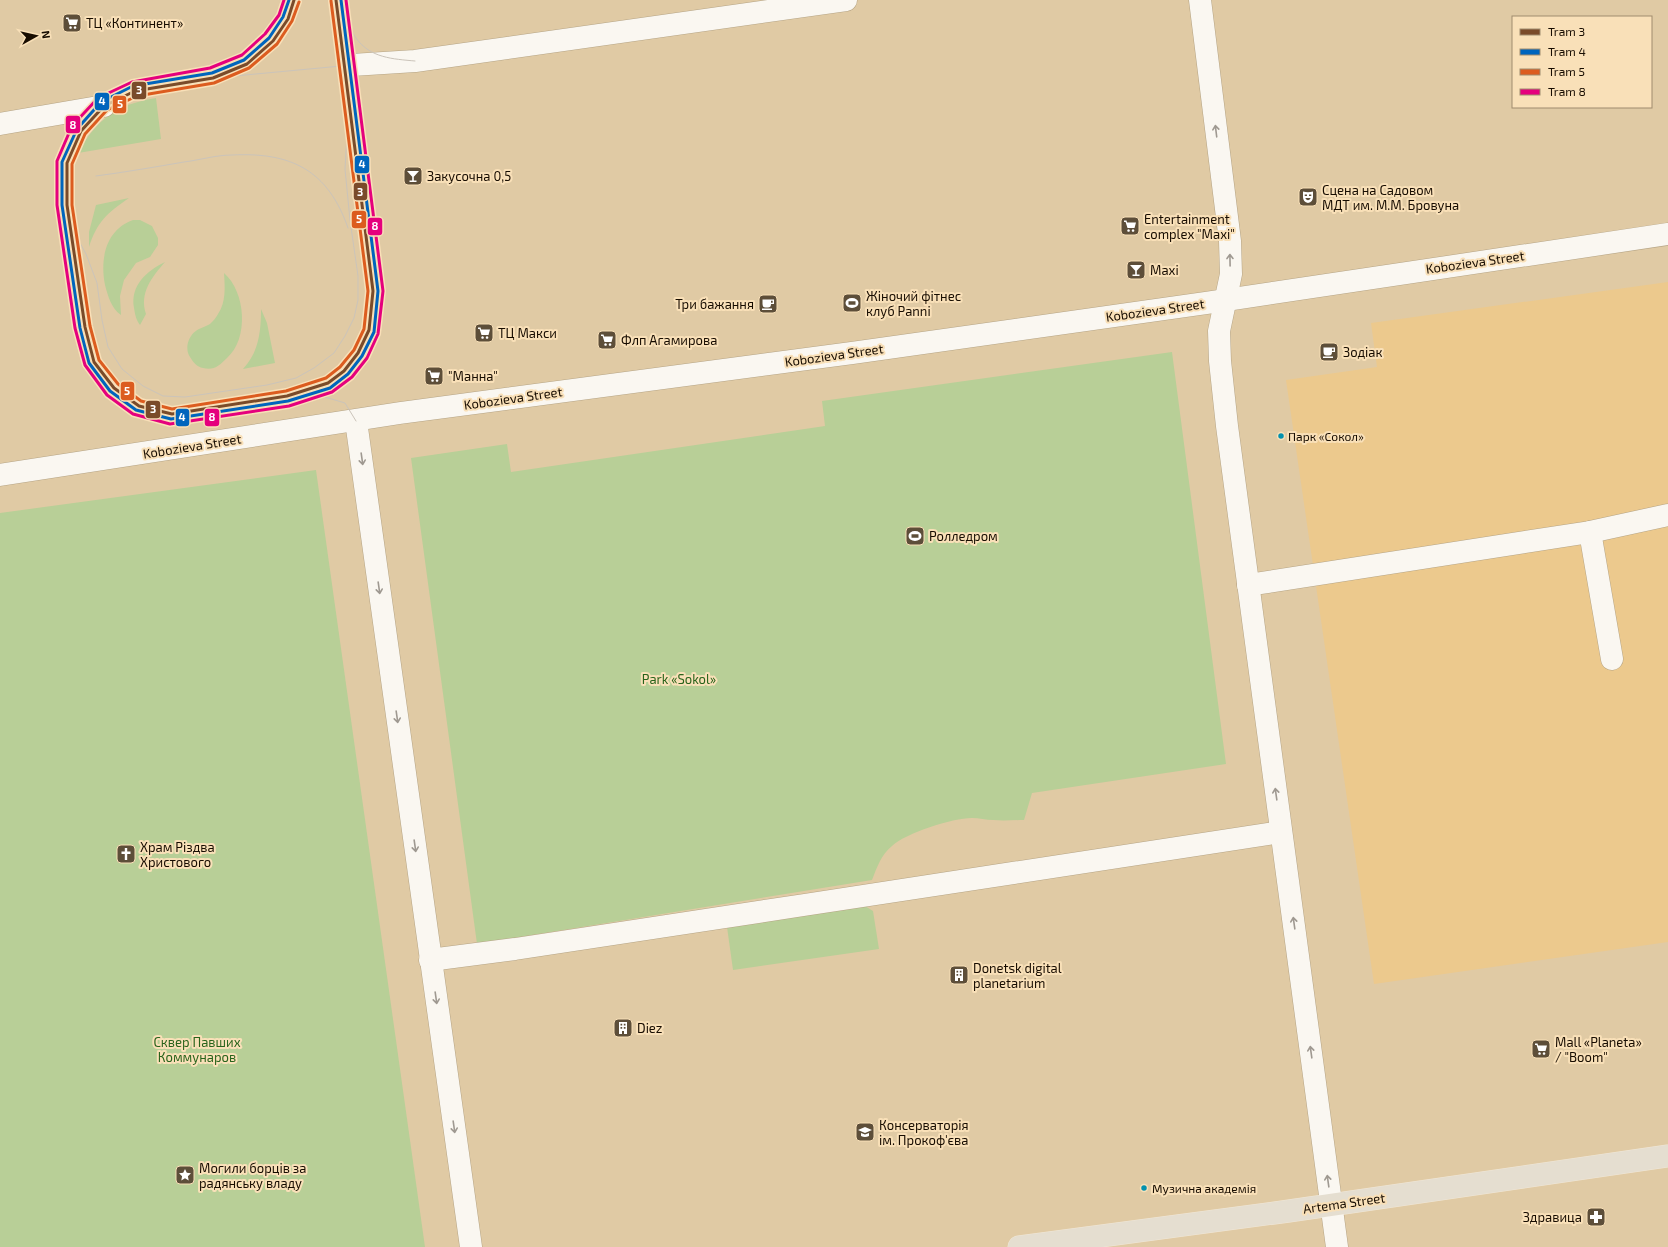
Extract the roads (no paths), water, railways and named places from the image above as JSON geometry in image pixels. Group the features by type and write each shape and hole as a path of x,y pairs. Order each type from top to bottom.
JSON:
{"main road":[{"name":"Artema Street","path":"1019,1247 1668,1156"}],"street":[{"path":"352,65 415,61 846,0"},
{"path":"1200,0 1230,241 1231,274 1219,331 1220,361 1227,426 1337,1247"},
{"path":"0,124 104,106"},
{"name":"Kobozieva Street","path":"0,475 400,413 860,352 1668,234"},
{"path":"356,420 471,1247"},
{"path":"1248,585 1590,532 1668,515"},
{"path":"1590,532 1612,659"},
{"path":"430,960 523,948 1282,832"}],"tram line":[{"name":"8","path":"284,0 279,15 265,34 242,55 210,68 132,82 98,98 72,126 57,161 57,205 75,328 85,365 107,395 133,414 170,424 289,406 332,392 352,377 367,358 378,334 383,291 346,0"},
{"name":"4","path":"289,0 283,17 269,38 244,60 212,73 133,86 101,102 77,129 62,162 62,205 80,328 89,363 110,391 136,410 171,419 288,401 330,388 348,374 362,356 374,332 378,291 341,0"},
{"name":"3","path":"294,0 288,19 273,41 247,64 213,78 135,91 104,106 81,131 67,163 67,205 85,327 94,362 114,388 139,406 172,414 287,396 328,383 344,371 358,353 369,330 373,291 336,0"},
{"path":"340,0 351,30 356,38 368,50 375,54 390,58 415,61"},
{"name":"5","path":"299,2 292,21 277,44 249,68 214,83 137,96 107,110 85,134 72,164 72,205 90,326 99,360 118,384 141,401 172,409 286,391 326,378 340,367 354,350 364,329 368,291 331,1"},
{"path":"213,78 352,65"},
{"path":"67,205 74,232 86,254 97,283 102,320 108,347 122,369 143,386 163,396 185,397 267,385 296,378 314,368 334,353 354,318 358,300 358,276 345,169 349,101"},
{"path":"96,176 220,156 253,155 272,157 289,161 305,169 318,179 330,192 340,208 348,228"},
{"path":"287,396 318,395 345,403 356,421"}],"place":[{"name":"ТЦ «Континент»","path":"72,23"},
{"name":"Закусочна 0,5","path":"413,176"},
{"name":"Сцена на Садовом МДТ им. М.М. Бровуна","path":"1308,197"},
{"name":"Entertainment complex \"Maxi\"","path":"1130,226"},
{"name":"Maxi","path":"1136,270"},
{"name":"Жіночий фітнес клуб Panni","path":"852,303"},
{"name":"Три бажання","path":"768,304"},
{"name":"ТЦ Макси","path":"484,333"},
{"name":"Флп Агамирова","path":"607,340"},
{"name":"Зодіак","path":"1329,352"},
{"name":"\"Манна\"","path":"434,376"},
{"name":"Парк «Сокол»","path":"1281,436"},
{"name":"Ролледром","path":"915,536"},
{"name":"Храм Різдва Христового","path":"126,854"},
{"name":"Donetsk digital planetarium","path":"959,975"},
{"name":"Diez","path":"623,1028"},
{"name":"Mall «Planeta» / \"Boom\"","path":"1541,1049"},
{"name":"Консерваторія ім. Прокоф'єва","path":"865,1132"},
{"name":"Могили борців за радянську владу","path":"185,1175"},
{"name":"Музична академія","path":"1144,1188"},
{"name":"Здравица","path":"1596,1217"}],"park label":[{"name":"Park «Sokol»","path":"679,679"},
{"name":"Сквер Павших Коммунаров","path":"197,1050"}]}
